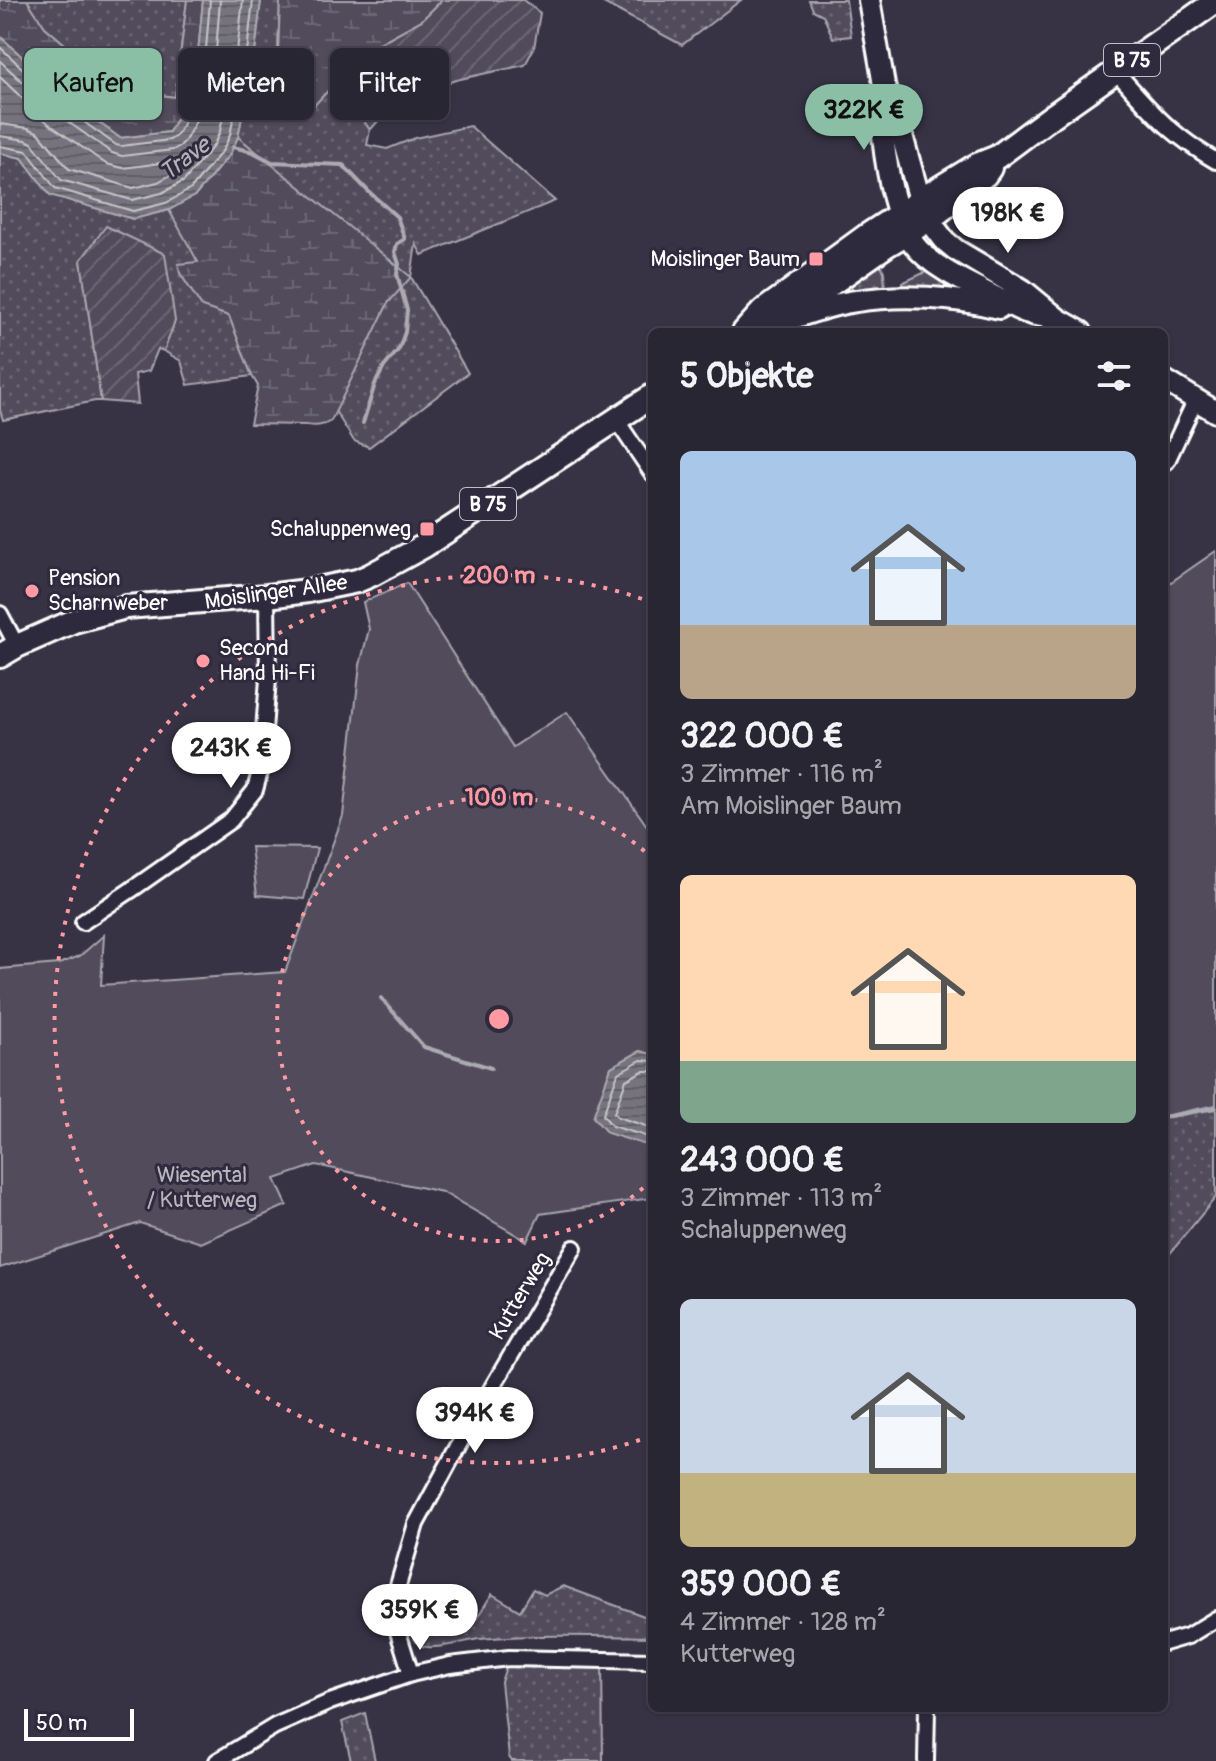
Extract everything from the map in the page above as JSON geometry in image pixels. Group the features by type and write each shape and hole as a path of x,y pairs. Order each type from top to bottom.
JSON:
{"main road":[{"path":"869,0 884,85 925,210 945,241 1023,290 1074,328"},
{"name":"B 75","path":"748,328 763,311 876,229 903,223 925,210 977,165 997,157 1216,1"},
{"path":"884,85 881,110 890,185 914,244 926,257 955,276 1027,313"},
{"name":"B 75","path":"763,328 774,324 887,245 903,223"},
{"path":"774,324 855,301 895,298 974,302 1058,319"},
{"path":"1168,382 1216,412"},
{"name":"Moislinger Allee","path":"9,651 74,621 126,607 267,596 357,581 424,546 648,399"}],"street":[{"path":"1115,71 1171,129 1192,147 1216,161"},
{"path":"1168,459 1196,399"},
{"path":"617,421 648,467"},
{"path":"83,922 231,820 255,790 261,768 268,679 267,596"},
{"path":"0,614 9,651"},
{"name":"Kutterweg","path":"411,1674 399,1635 397,1589 416,1524 574,1248"},
{"path":"1168,1642 1188,1636 1216,1619"},
{"path":"217,1761 275,1726 330,1702 411,1674 450,1665 509,1658 648,1661"},
{"path":"926,1761 927,1712"}],"green space":[{"path":"0,0 27,0 45,27 69,48 24,48 24,59 0,36"},
{"path":"27,0 187,0 181,48 178,48 175,97 162,95 162,48 69,48 45,27"},
{"path":"187,0 203,0 198,48 181,48"},
{"path":"261,0 280,0 278,48 256,48"},
{"path":"280,0 442,0 422,20 371,48 330,48 330,88 314,106 314,48 278,48"},
{"path":"442,0 523,0 540,13 534,48 525,65 449,83 449,48 371,48 422,20"},
{"path":"598,0 741,0 682,45"},
{"path":"809,0 846,0 851,36 833,38 823,15 813,10"},
{"path":"178,73 178,116 169,132 120,138 95,120 162,120 162,95 175,97"},
{"path":"330,88 330,120 363,120 370,130 367,145 387,149 415,138 470,126 555,201 422,255 416,244 411,277 468,373 369,447 354,441 335,411 388,303 410,277 238,137 241,120 314,120 314,106"},
{"path":"363,120 379,120 370,130"},
{"path":"238,137 411,277 388,303 331,421 325,424 250,424 258,386 229,316 202,307 180,273 178,264 198,262 169,210 196,195 230,154"},
{"path":"0,153 22,158 50,195 133,219 169,210 199,262 180,273 202,307 229,316 252,376 188,385 181,361 164,351 175,321 81,260 101,401 3,420 0,410"},
{"path":"106,226 165,254 175,321 164,351 158,349 149,371 135,374 138,404 101,401 81,260"},
{"path":"880,262 885,290 826,300"},
{"path":"930,270 965,292 901,290 902,283"},
{"path":"1216,551 1216,1105 1168,1115 1168,584"},
{"name":"Wiesental / Kutterweg","path":"407,583 513,747 567,712 648,827 648,1199 540,1214 527,1241 442,1192 316,1165 275,1179 287,1205 201,1243 140,1223 0,1268 0,969 59,964 80,956 104,935 101,985 285,972 343,816 360,665 369,629 363,602"},
{"path":"251,847 317,848 304,899 257,895"},
{"path":"1216,1105 1216,1197 1168,1256 1168,1115"},
{"path":"563,1586 648,1618 648,1637 523,1636 425,1647 416,1641 410,1631 406,1600 468,1632 492,1594 520,1611 533,1589 545,1595"},
{"path":"509,1658 602,1660 603,1761 512,1761 509,1757 501,1682"},
{"path":"365,1713 375,1761 351,1761 342,1722"}],"water":[{"path":"203,0 261,0 256,48 198,48"},
{"name":"Trave","path":"0,36 24,59 24,120 95,120 120,138 169,132 178,116 178,120 241,120 230,154 196,195 169,210 133,219 50,195 22,158 0,153"},
{"path":"640,1051 648,1053 648,1146 607,1133 593,1117 611,1067"}],"waterway":[{"path":"233,147 253,152 272,162 343,165 397,217 405,239 397,244 395,252 399,264 397,274 407,310 405,332 399,349 375,384 363,423"},
{"path":"381,998 424,1047 491,1068"},
{"path":"1168,1116 1216,1108"}],"place":[{"name":"Moislinger Baum","path":"816,259"},
{"name":"Schaluppenweg","path":"427,529"},
{"name":"Pension Scharnweber","path":"32,591"},
{"name":"Second Hand Hi-Fi","path":"203,661"}]}
